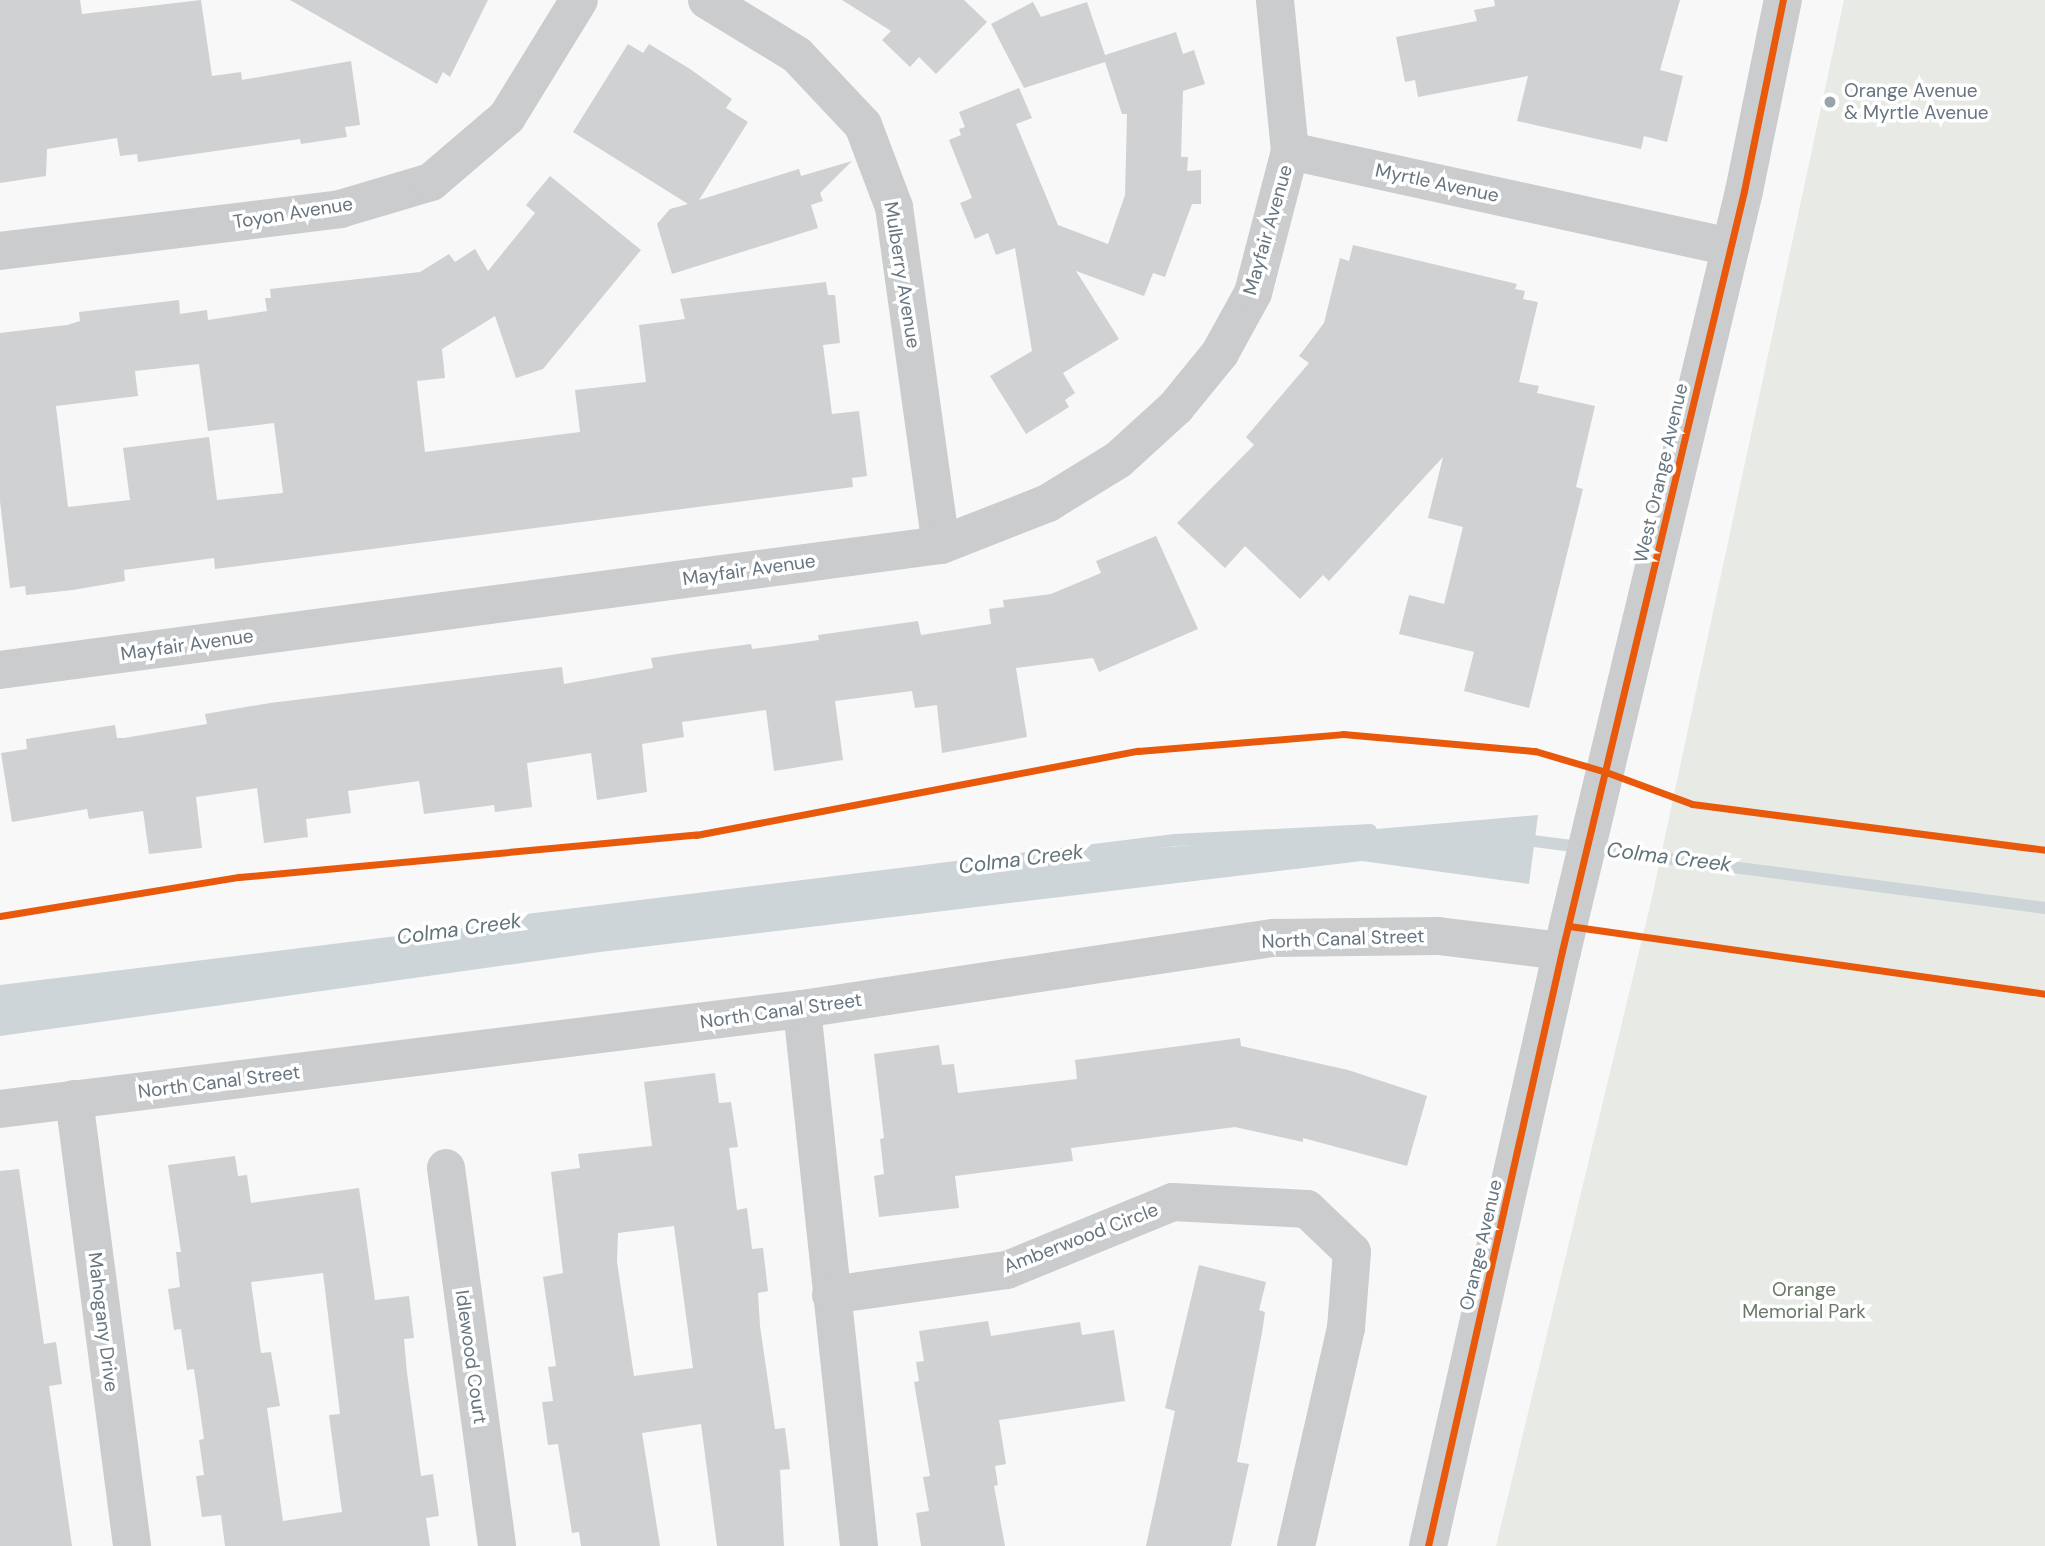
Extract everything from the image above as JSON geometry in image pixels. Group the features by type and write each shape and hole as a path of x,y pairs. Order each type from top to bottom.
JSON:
{"street":[{"name":"Toyon Avenue","path":"0,251 340,209 431,182 507,117 579,0"},
{"name":"Mulberry Avenue","path":"707,0 797,55 863,125 894,207 941,545"},
{"path":"1275,0 1290,150"},
{"name":"West Orange Avenue","path":"1562,951 1597,816 1731,247 1783,0"},
{"name":"Mayfair Avenue","path":"0,670 941,545 1048,503 1118,460 1177,407 1220,353 1253,293 1290,150"},
{"name":"Myrtle Avenue","path":"1290,150 1731,247"},
{"name":"North Canal Street","path":"0,1109 802,1009 1274,938 1438,936 1562,951"},
{"name":"Orange Avenue","path":"1428,1546 1562,951"},
{"path":"802,1009 859,1546"},
{"name":"Mahogany Drive","path":"74,1099 132,1546"},
{"name":"Idlewood Court","path":"446,1168 497,1546"},
{"name":"Amberwood Circle","path":"831,1295 1007,1270 1173,1202 1307,1209 1352,1252 1346,1328 1296,1546"}],"green space":[{"name":"Orange Memorial Park","path":"1844,0 2045,0 2045,1546 1496,1546 1651,902"}],"water":[{"path":"1538,815 1529,884 1362,861 600,952 0,1036 0,985 996,862"}],"building":[{"path":"0,0 80,0 82,14 201,0 212,76 241,72 242,80 351,61 360,125 345,127 347,137 301,144 300,139 138,162 137,154 120,156 117,138 47,149 46,176 0,183"},
{"path":"290,0 488,0 450,77 443,72 437,84"},
{"path":"842,0 964,0 987,22 936,74 919,57 910,67 882,40 891,31"},
{"path":"1494,0 1680,0 1660,70 1683,76 1667,142 1644,136 1641,149 1517,121 1528,76 1418,97 1415,80 1405,82 1396,37 1477,21 1474,10 1495,6"},
{"path":"1033,2 1041,17 1087,2 1105,55 1176,32 1183,54 1194,50 1205,84 1183,91 1181,157 1188,157 1187,171 1201,170 1201,204 1192,204 1165,277 1153,273 1144,296 1076,271 1119,339 1063,373 1075,393 1065,400 1069,407 1026,434 990,376 1032,351 1015,248 996,255 988,233 975,239 960,203 972,198 949,140 961,135 959,129 965,127 959,112 1019,88 1032,118 1016,124 1058,225 1108,244 1125,195 1127,114 1122,114 1105,62 1024,88 991,24"},
{"path":"628,44 643,53 649,44 690,69 732,99 726,108 748,122 699,200 799,169 801,176 852,161 820,193 823,201 811,205 818,228 672,274 657,224 670,209 688,204 573,132"},
{"path":"550,176 641,250 543,369 516,378 495,316 442,349 445,378 417,381 425,452 580,432 575,390 646,382 639,325 685,319 680,299 826,282 828,295 835,295 840,343 823,345 832,414 859,411 867,476 852,478 853,487 215,569 214,558 124,570 125,581 73,590 26,595 25,586 10,588 0,501 0,333 67,325 80,321 79,312 179,300 180,314 207,310 208,320 267,311 265,298 271,298 270,289 420,272 449,254 455,262 475,249 488,271 535,213 526,205","holes":["199,364 208,431 274,423 283,493 217,500 209,437 123,448 130,500 68,507 56,406 138,396 135,371"]},
{"path":"1353,245 1517,284 1515,289 1525,291 1523,299 1538,302 1519,382 1539,386 1537,393 1595,406 1576,487 1583,489 1529,708 1464,691 1474,652 1399,634 1409,595 1444,604 1463,527 1428,518 1443,457 1329,581 1323,575 1300,599 1245,546 1225,568 1177,523 1254,445 1246,437 1309,363 1299,356 1324,323 1340,258 1349,261"},
{"path":"1156,536 1198,629 1099,672 1093,658 1016,668 1027,737 942,753 937,705 915,708 912,691 835,701 843,760 774,771 766,710 682,722 684,737 642,744 647,792 597,800 591,753 527,763 532,807 495,812 494,805 424,814 419,781 348,791 351,813 306,819 308,837 264,843 257,788 196,797 202,848 149,854 143,811 89,819 87,809 12,822 1,753 27,749 26,739 115,725 117,738 124,738 207,724 205,714 270,703 562,667 564,684 653,668 651,658 751,644 752,649 783,645 819,640 818,635 918,621 921,635 991,624 989,609 1004,607 1003,600 1051,594 1101,573 1096,561"},
{"path":"1240,1038 1241,1046 1348,1070 1427,1096 1407,1166 1303,1138 1303,1142 1235,1127 1071,1148 1073,1161 955,1176 959,1208 879,1217 874,1176 884,1174 880,1139 884,1138 874,1054 939,1045 942,1065 954,1064 958,1093 1077,1079 1075,1060"},
{"path":"715,1073 719,1103 731,1102 738,1147 729,1148 737,1210 747,1208 752,1249 763,1248 768,1291 758,1293 760,1326 775,1429 785,1428 790,1469 780,1470 784,1546 717,1546 701,1424 642,1433 660,1546 581,1546 579,1532 572,1533 558,1444 548,1445 542,1402 553,1401 548,1367 556,1366 543,1277 563,1273 551,1172 580,1168 578,1154 652,1146 644,1082","holes":["674,1226 693,1368 634,1376 617,1262 618,1233"]},
{"path":"235,1156 238,1176 247,1175 251,1203 359,1188 375,1300 409,1296 414,1338 404,1339 421,1476 433,1474 439,1516 426,1518 430,1546 225,1546 221,1515 202,1517 196,1476 204,1475 199,1440 204,1439 194,1369 187,1370 181,1329 174,1330 168,1289 180,1287 176,1252 181,1252 168,1165","holes":["323,1273 340,1414 329,1415 342,1512 283,1521 267,1408 280,1406 271,1352 261,1353 251,1282"]},
{"path":"19,1169 44,1344 56,1342 62,1384 49,1386 72,1546 0,1546 0,1171"},
{"path":"1199,1265 1266,1282 1259,1310 1265,1312 1262,1333 1237,1462 1249,1464 1231,1546 1146,1546 1175,1411 1165,1408"},
{"path":"988,1321 991,1336 1080,1322 1082,1335 1114,1330 1125,1401 999,1420 1006,1464 995,1466 998,1485 994,1486 1005,1546 921,1546 916,1513 929,1511 923,1477 930,1476 914,1382 919,1381 916,1362 924,1361 919,1331"}],"waterway":[{"name":"Colma Creek","path":"495,924 1175,840 1371,830"},
{"name":"Colma Creek","path":"1518,839 2045,908"}],"cycle path":[{"path":"1428,1546 1562,951 1744,191 1783,0"},
{"path":"0,916 239,877 696,835 1138,751 1343,734 1535,751 1606,772 1692,804 2045,850"},
{"path":"1569,926 2045,994"}],"place":[{"name":"Orange Avenue & Myrtle Avenue","path":"1830,102"}]}
